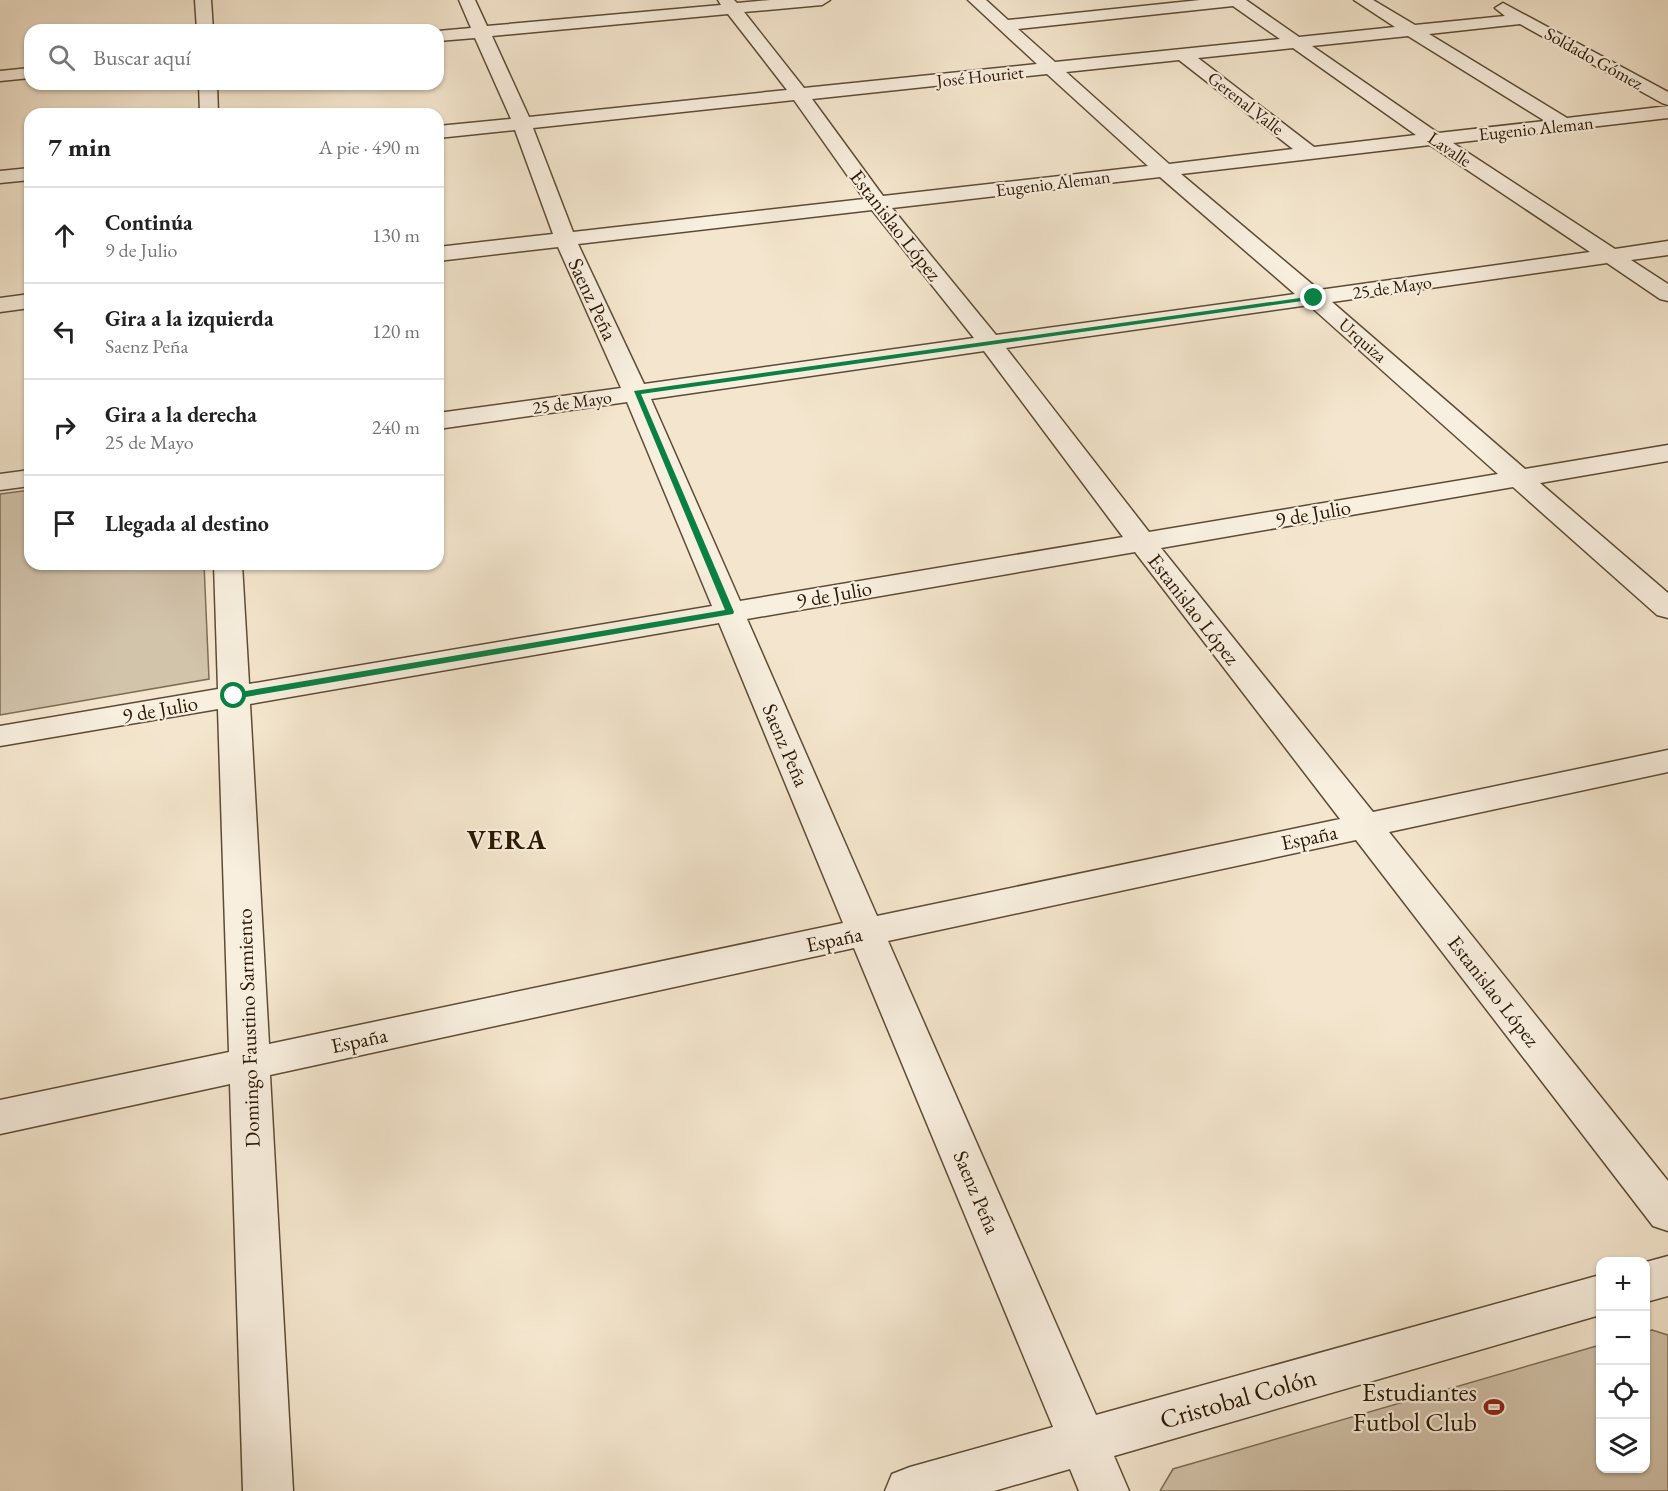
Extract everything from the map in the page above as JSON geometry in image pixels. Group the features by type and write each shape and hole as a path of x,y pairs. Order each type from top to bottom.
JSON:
{"street":[{"path":"203,0 205,24"},
{"name":"Saenz Peña","path":"467,0 522,123 565,239 636,393 1104,1491"},
{"path":"444,35 730,4 822,0"},
{"name":"Urquiza","path":"976,0 1164,170 1314,298 1668,609"},
{"path":"1362,0 1565,125"},
{"name":"Soldado Gómez","path":"1488,0 1668,99"},
{"path":"1005,26 1236,1"},
{"name":"Lavalle","path":"1236,1 1434,139 1668,294"},
{"name":"Estanislao López","path":"730,4 799,94 877,203 990,343 1142,542 1668,1213"},
{"name":"José Houriet","path":"444,131 1522,19"},
{"name":"Gerenal Valle","path":"1182,54 1311,153"},
{"path":"0,76 24,74"},
{"path":"208,90 209,108"},
{"name":"Eugenio Aleman","path":"444,253 1668,112"},
{"path":"0,177 24,175"},
{"name":"25 de Mayo","path":"444,420 1668,248"},
{"path":"0,305 24,302"},
{"name":"9 de Julio","path":"0,736 1668,453"},
{"path":"0,482 24,479"},
{"name":"Domingo Faustino Sarmiento","path":"228,570 267,1491"},
{"name":"España","path":"0,1117 1668,761"},
{"path":"1650,1281 1668,1276"},
{"name":"Cristobal Colón","path":"910,1491 1596,1296"}],"shaded area":[{"path":"24,491 24,570 204,570 209,679 0,715 0,494"},
{"name":"Estudiantes Futbol Club","path":"1650,1331 1668,1335 1668,1491 1160,1491 1173,1469 1596,1346 1596,1473 1650,1473"}],"place":[{"name":"Estudiantes Futbol Club","path":"1494,1407"}],"district":[{"name":"VERA","path":"507,839"}],"route":[{"path":"234,696 730,612 636,393 1314,298"}]}
